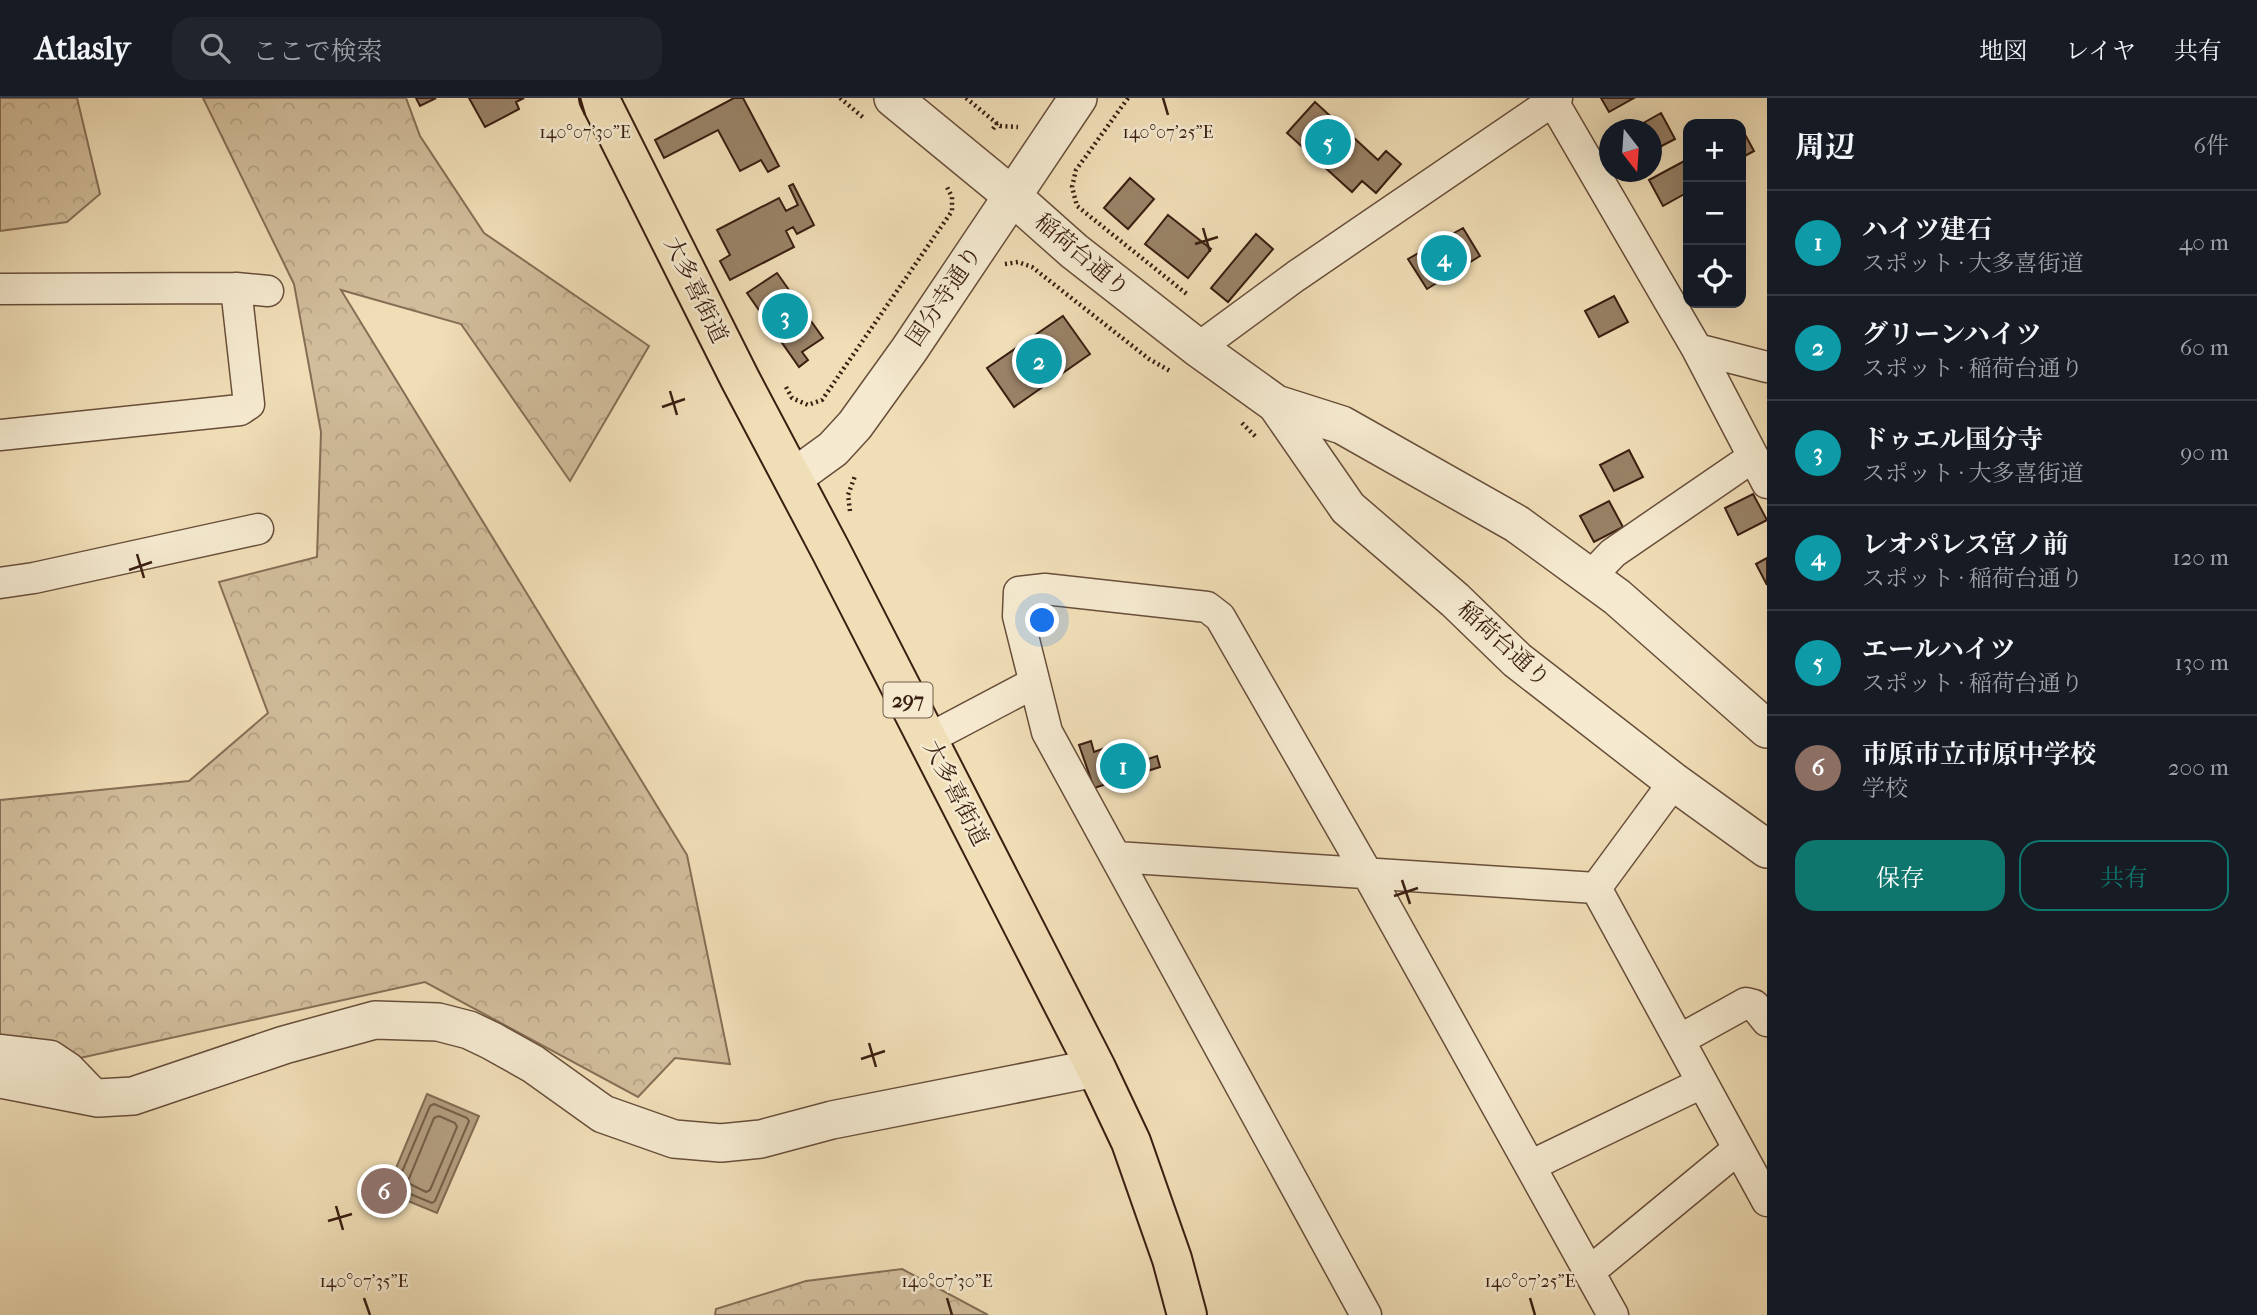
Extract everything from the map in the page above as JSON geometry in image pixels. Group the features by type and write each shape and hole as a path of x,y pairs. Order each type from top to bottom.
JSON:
{"highway":[{"name":"大多喜街道","path":"599,98 1096,1068 1131,1142 1168,1247 1187,1315"}],"street":[{"name":"国分寺通り","path":"793,478 833,449 855,425 909,350 1078,98"},
{"path":"1189,362 1227,326 1296,276 1554,99 1697,349 1760,470 1613,553 1590,577"},
{"name":"稲荷台通り","path":"883,111 1011,195 1074,251 1189,362 1276,404 1342,425 1517,524 1617,597 1767,729"},
{"path":"0,435 240,410 249,404 236,288"},
{"path":"0,289 268,290"},
{"path":"1697,349 1767,367"},
{"name":"稲荷台通り","path":"1276,404 1348,508 1455,600 1517,660 1674,782 1767,849"},
{"path":"0,583 258,529"},
{"path":"1366,1315 1047,732 1018,616 1019,592 1045,589 1207,607 1220,617 1367,873 1613,1315"},
{"path":"928,738 1034,683"},
{"path":"1596,888 1674,782"},
{"path":"1116,857 1596,888"},
{"path":"1596,888 1767,1201"},
{"path":"1679,1040 1746,1003 1754,1005 1767,1021"},
{"path":"0,1079 98,1098 133,1096 284,1045 375,1020 438,1022 469,1030 533,1065 603,1114 674,1139 722,1143 761,1139 832,1119 1096,1068"},
{"path":"0,1050 51,1056 69,1068 98,1098"},
{"path":"1530,1166 1702,1083"},
{"path":"1589,1272 1738,1149"}],"path":[{"path":"840,98 883,111"},
{"path":"966,98 1000,126 1023,128 1027,123"},
{"path":"1128,98 1076,170 1072,187 1077,206 1227,326"},
{"path":"993,129 997,123"},
{"path":"821,400 952,211 952,197 947,185"},
{"path":"1003,265 1018,262 1032,267 1149,359 1189,362"},
{"path":"1233,414 1263,443"},
{"path":"850,513 848,495 862,465"}],"green space":[{"path":"0,98 77,98 100,194 67,222 0,231"},
{"path":"203,98 406,98 420,136 484,233 649,346 570,481 461,324 341,290 687,855 730,1064 675,1058 638,1097 425,982 21,1071 0,1069 0,800 189,781 268,713 219,582 317,557 321,432 294,284"},
{"path":"902,1269 988,1315 715,1315 716,1309 806,1281"}],"water":[{"path":"427,1094 479,1116 437,1213 386,1192"}],"building":[{"path":"416,98 436,98 420,106"},
{"path":"469,98 524,98 516,102 519,109 485,127"},
{"path":"734,98 743,98 779,166 768,172 761,160 740,171 718,130 664,158 655,140"},
{"path":"1601,98 1634,98 1609,112"},
{"path":"1315,102 1378,160 1386,151 1401,164 1376,193 1362,181 1352,192 1287,133"},
{"path":"1661,113 1675,139 1662,146 1662,119 1650,119"},
{"path":"1746,136 1754,151 1746,155"},
{"path":"1683,162 1683,195 1663,206 1650,182 1662,182 1662,173"},
{"path":"1130,178 1154,199 1128,229 1104,208"},
{"path":"793,184 814,225 797,234 793,227 786,231 794,247 730,280 720,261 730,255 717,230 779,198 786,211 798,205 789,186"},
{"path":"1168,215 1211,249 1188,278 1145,244"},
{"path":"1463,228 1480,256 1427,289 1408,259"},
{"path":"1256,234 1273,249 1228,302 1211,288"},
{"path":"777,273 823,338 802,352 808,360 799,367 747,293"},
{"path":"1614,296 1628,322 1599,337 1585,311"},
{"path":"1063,316 1090,354 1014,407 987,368"},
{"path":"1629,450 1643,477 1614,491 1600,465"},
{"path":"1753,494 1767,520 1738,535 1725,508"},
{"path":"1609,501 1623,527 1594,542 1580,516"},
{"path":"1767,558 1767,585 1756,564"},
{"path":"1091,741 1094,752 1105,748 1107,753 1116,750 1120,760 1131,756 1133,764 1157,756 1160,767 1094,788 1079,745"}],"place":[{"name":"エールハイツ","path":"1328,142"},
{"name":"レオパレス宮ノ前","path":"1444,258"},
{"name":"ドゥエル国分寺","path":"785,316"},
{"name":"グリーンハイツ","path":"1039,361"},
{"name":"ハイツ建石","path":"1123,766"},
{"name":"市原市立市原中学校","path":"384,1191"}]}
